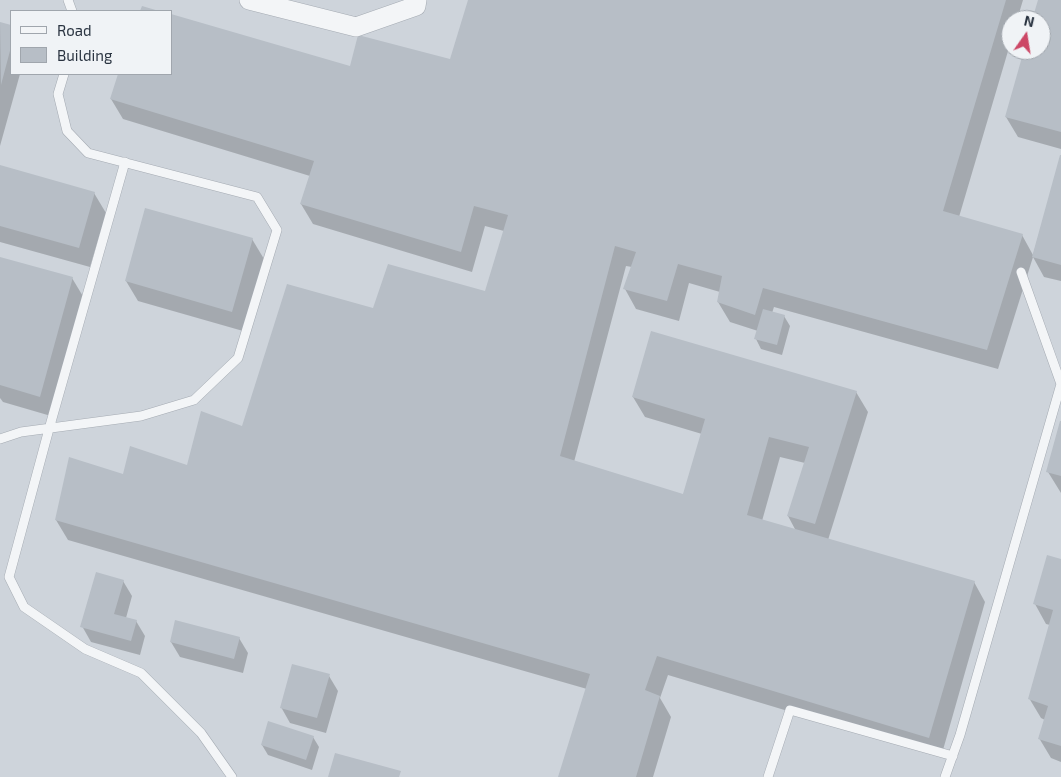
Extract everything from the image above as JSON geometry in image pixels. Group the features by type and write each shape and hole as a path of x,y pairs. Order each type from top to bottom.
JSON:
{"street":[{"path":"249,0 356,27 416,6 418,0"}],"lane":[{"path":"0,439 21,432 141,416 194,400 238,358 277,230 257,197 88,153 67,131 58,94 64,75"},
{"path":"125,162 9,578 24,608 85,650 141,673 201,733 232,777"},
{"path":"945,777 960,735 1061,384 1021,272"},
{"path":"768,777 790,710 953,756"}],"shaded area":[{"path":"0,0 1061,0 1061,777 0,777"}],"building":[{"path":"468,0 1006,0 1003,10 1001,10 1001,17 943,211 1023,234 987,350 763,288 755,315 717,302 722,276 678,264 667,301 623,289 636,252 615,246 560,456 683,494 705,419 632,397 651,331 857,391 815,524 787,516 809,447 769,437 747,515 975,581 929,738 657,656 645,690 660,696 636,777 558,777 590,674 55,520 69,457 123,474 130,446 187,465 201,411 242,426 287,284 373,308 388,264 485,291 508,215 474,206 461,252 300,204 314,161 110,99 118,75 172,75 172,14 350,66 358,35 450,59"},
{"path":"1038,0 1061,0 1061,132 1005,117 1021,60 1051,60 1051,10 1035,10"},
{"path":"142,6 156,10 140,10"},
{"path":"0,22 10,25 10,51 1,85"},
{"path":"1061,155 1061,265 1032,257"},
{"path":"0,165 95,192 79,248 0,226"},
{"path":"145,208 253,238 232,312 125,281"},
{"path":"0,257 73,277 40,397 0,385"},
{"path":"763,309 785,315 777,345 754,339"},
{"path":"1061,421 1061,476 1046,472"},
{"path":"1047,555 1061,559 1061,746 1038,739 1048,706 1028,699 1053,610 1033,604"},
{"path":"96,572 124,580 114,614 137,620 131,641 80,627"},
{"path":"175,620 240,637 234,659 170,642"},
{"path":"292,664 330,674 317,718 280,708"},
{"path":"268,721 314,736 306,760 261,745"},
{"path":"335,753 401,771 399,777 328,777"}]}
